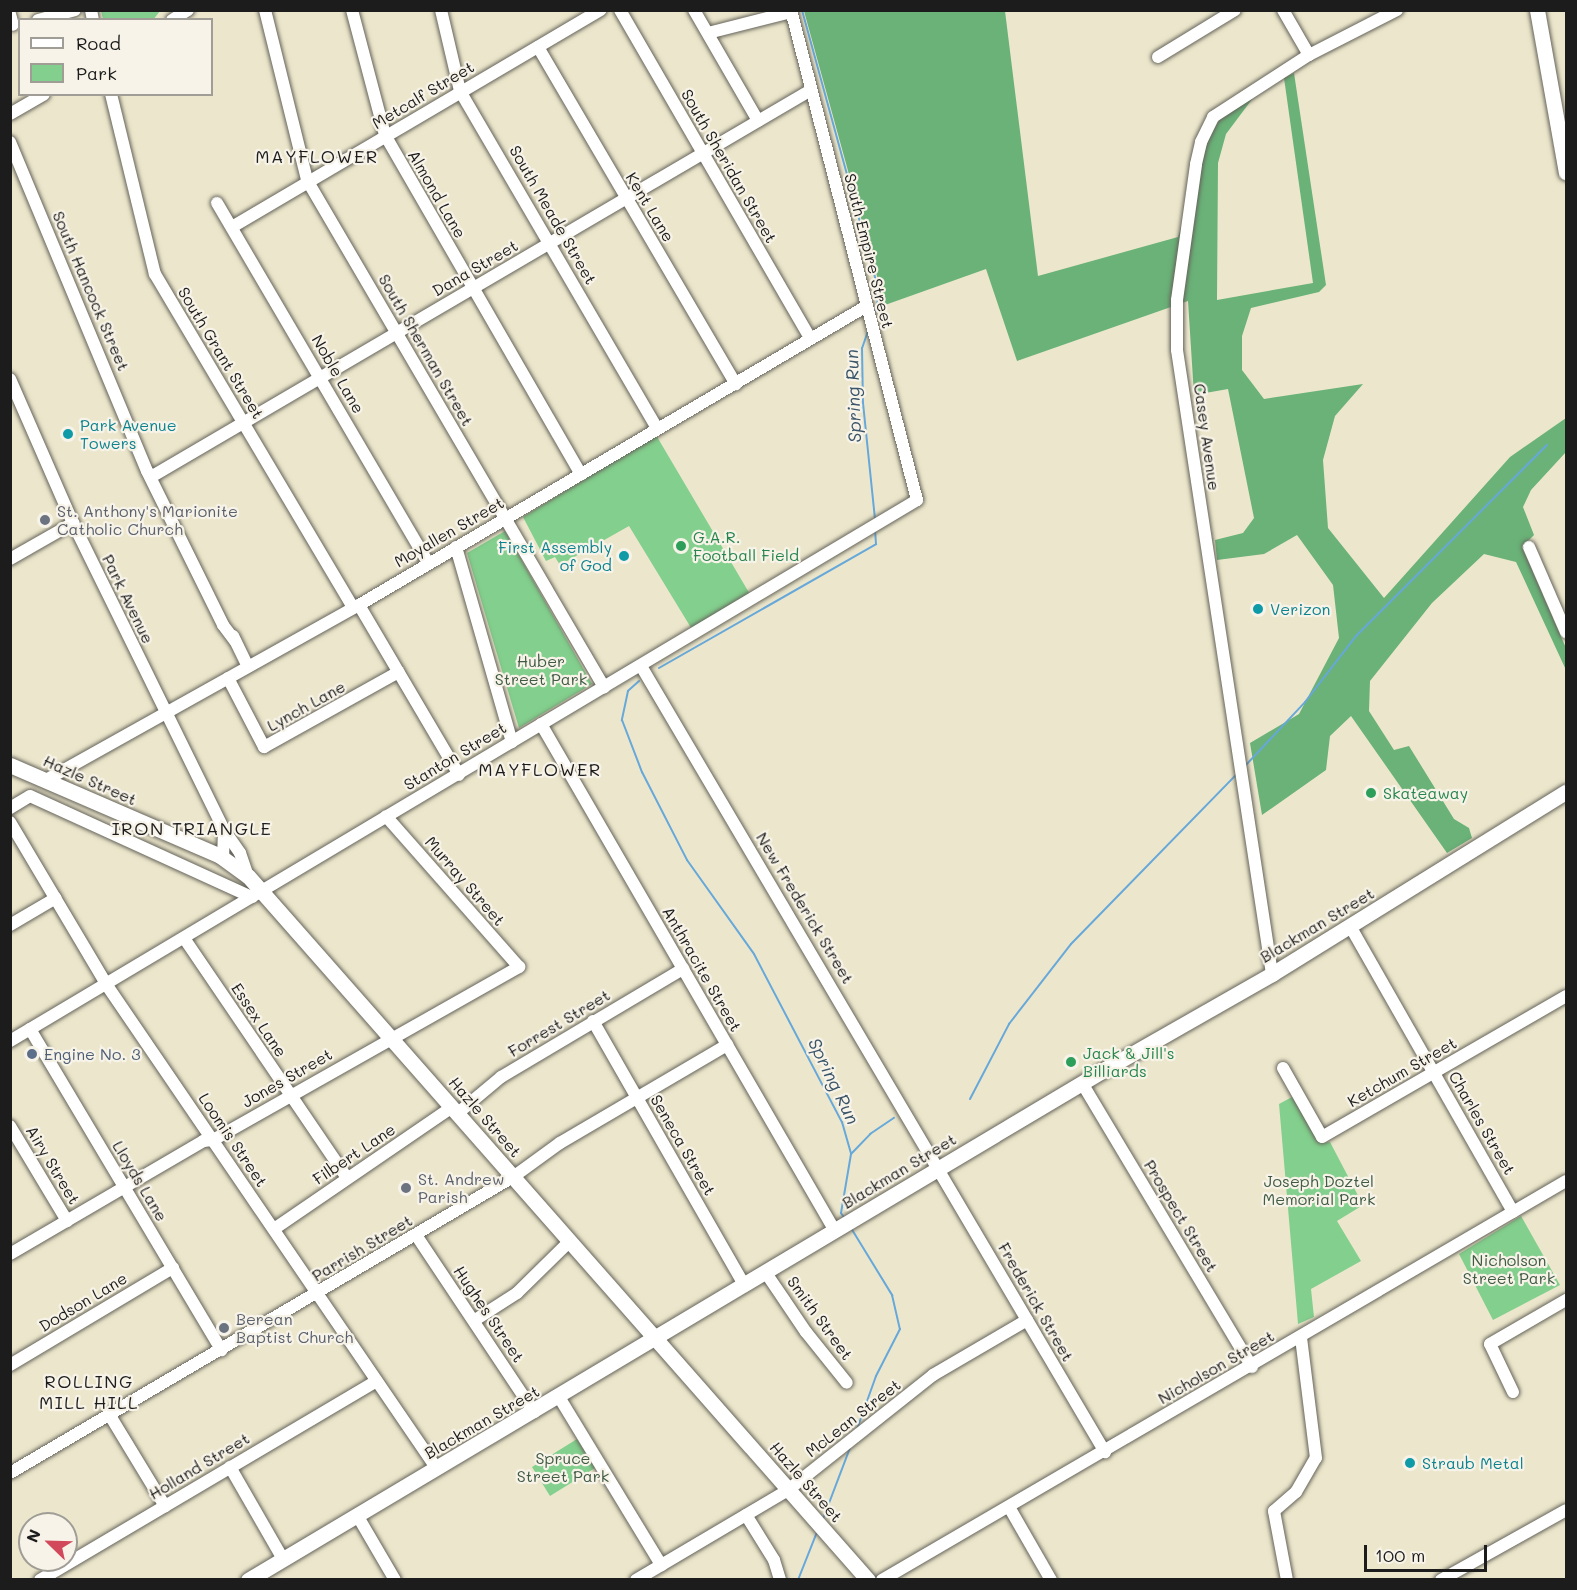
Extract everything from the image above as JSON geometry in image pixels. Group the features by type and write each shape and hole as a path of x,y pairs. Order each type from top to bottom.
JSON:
{"main road":[{"path":"1538,10 1566,172"},
{"name":"Hazle Street","path":"10,765 223,858 248,876 257,895 455,1110 868,1580"},
{"name":"Blackman Street","path":"248,1580 534,1412 1082,1083 1272,974 1566,792"}],"street":[{"path":"45,18 75,10"},
{"path":"175,18 188,10"},
{"name":"South Sherman Street","path":"265,10 307,180 604,687"},
{"name":"Almond Lane","path":"352,10 385,135 581,474"},
{"name":"South Meade Street","path":"441,10 460,91 657,428"},
{"name":"Metcalf Street","path":"232,227 307,180 601,10"},
{"name":"South Sheridan Street","path":"620,10 810,338"},
{"path":"693,10 758,121"},
{"path":"1158,57 1235,10"},
{"path":"1283,10 1310,55"},
{"name":"Casey Avenue","path":"1272,974 1176,322 1192,187 1206,129 1222,108 1310,55 1396,10"},
{"path":"708,33 791,11"},
{"name":"South Empire Street","path":"791,11 865,307 917,500"},
{"name":"Kent Lane","path":"538,47 736,384"},
{"name":"Dana Street","path":"156,474 811,90"},
{"path":"10,114 41,96"},
{"name":"South Grant Street","path":"111,96 155,274 356,607 399,672 459,775"},
{"name":"South Hancock Street","path":"10,142 142,453 147,471 228,636 235,641"},
{"name":"Noble Lane","path":"217,203 428,562"},
{"name":"Moyallen Street","path":"46,780 356,607 428,562 456,548 865,307"},
{"name":"Park Avenue","path":"10,379 73,523 224,830 240,853 248,876"},
{"name":"South Hancock Street","path":"142,453 156,474 248,667"},
{"name":"Stanton Street","path":"10,1041 917,500"},
{"path":"10,559 73,523"},
{"path":"1529,547 1566,632"},
{"path":"456,548 512,742"},
{"name":"New Frederick Street","path":"641,666 939,1168"},
{"name":"Lynch Lane","path":"228,678 264,747 399,672"},
{"name":"Anthracite Street","path":"541,724 727,1045 844,1226"},
{"path":"10,808 30,796 257,895"},
{"name":"Murray Street","path":"386,816 519,967"},
{"name":"Loomis Street","path":"10,822 106,984 437,1469"},
{"path":"223,858 224,830"},
{"path":"10,925 56,898"},
{"name":"Charles Street","path":"1350,926 1513,1212"},
{"name":"Essex Lane","path":"184,938 347,1178"},
{"name":"Jones Street","path":"10,1254 203,1141 213,1140 519,967"},
{"name":"Forrest Street","path":"455,1110 501,1077 683,969"},
{"name":"Ketchum Street","path":"1283,1068 1322,1137 1566,996"},
{"name":"Seneca Street","path":"593,1021 744,1285"},
{"name":"Lloyds Lane","path":"30,1029 221,1350"},
{"name":"Parrish Street","path":"10,1473 513,1178 560,1143 727,1045"},
{"name":"Prospect Street","path":"1082,1083 1252,1367"},
{"name":"Filbert Lane","path":"274,1229 347,1178 455,1110"},
{"name":"Airy Street","path":"10,1126 15,1143 67,1221"},
{"name":"Frederick Street","path":"939,1168 1105,1452"},
{"name":"Nicholson Street","path":"882,1580 1252,1367 1566,1181"},
{"name":"Hughes Street","path":"416,1235 475,1320 534,1412"},
{"path":"475,1320 517,1293 570,1241"},
{"name":"Dodson Lane","path":"10,1365 173,1268"},
{"name":"Smith Street","path":"766,1273 806,1332 847,1383"},
{"path":"1513,1392 1490,1344 1566,1300"},
{"name":"McLean Street","path":"636,1580 649,1576 661,1565 788,1490 933,1375 1028,1320"},
{"path":"1287,1580 1274,1511 1296,1492 1316,1458 1301,1337"},
{"name":"Holland Street","path":"40,1580 376,1381"},
{"path":"559,1397 661,1565"},
{"path":"109,1414 165,1506"},
{"path":"230,1467 283,1559"},
{"path":"1009,1507 1051,1580"},
{"path":"1441,1580 1566,1510"},
{"path":"357,1515 395,1580"},
{"path":"746,1515 774,1560 780,1580"}],"green space":[{"path":"101,10 160,11 155,18 103,18"},
{"path":"804,11 1005,11 1038,276 1178,237 1210,134 1223,115 1256,94 1226,134 1218,163 1217,300 1313,283 1284,78 1294,73 1326,285 1319,292 1251,308 1242,336 1242,370 1264,399 1363,384 1335,416 1323,460 1328,528 1384,598 1510,457 1566,418 1566,452 1531,490 1523,507 1534,535 1522,547 1566,648 1566,670 1516,562 1484,554 1432,603 1370,681 1369,711 1394,750 1409,746 1454,819 1469,828 1472,838 1447,853 1351,716 1330,736 1326,770 1262,815 1250,743 1299,714 1339,638 1333,585 1297,535 1264,554 1217,560 1215,540 1243,533 1254,518 1228,389 1194,395 1188,301 1017,361 986,269 885,305"},
{"name":"G.A.R. Football Field","path":"656,435 751,596 693,631 629,526 560,565 555,557 546,561 523,517"},
{"name":"Huber Street Park","path":"505,531 592,684 519,728 467,553"},
{"name":"Joseph Doztel Memorial Park","path":"1292,1097 1321,1143 1330,1142 1363,1205 1337,1221 1361,1261 1311,1289 1314,1317 1298,1324 1279,1104"},
{"name":"Nicholson Street Park","path":"1521,1216 1560,1285 1493,1320 1459,1254"},
{"name":"Spruce Street Park","path":"577,1439 595,1468 550,1496 532,1467"}],"waterway":[{"name":"Spring Run","path":"802,10 874,273 879,295 875,312"},
{"name":"Spring Run","path":"868,331 862,348 863,403 875,519"},
{"path":"1245,766 1305,702 1356,636 1547,445"},
{"name":"Spring Run","path":"659,668 876,544 875,531"},
{"name":"Spring Run","path":"639,681 628,691 622,720 642,772 687,860 754,954 842,1122 851,1154 841,1213 845,1219"},
{"path":"970,1099 1009,1024 1071,944 1237,774"},
{"path":"851,1154 870,1134 894,1118"},
{"name":"Spring Run","path":"851,1228 892,1295 900,1329 876,1376 857,1429"},
{"name":"Spring Run","path":"823,1519 850,1448"},
{"name":"Spring Run","path":"798,1580 817,1532"}],"place":[{"name":"Park Avenue Towers","path":"68,434"},
{"name":"St. Anthony's Marionite Catholic Church","path":"45,520"},
{"name":"G.A.R. Football Field","path":"681,546"},
{"name":"First Assembly of God","path":"624,556"},
{"name":"Verizon","path":"1258,609"},
{"name":"Skateaway","path":"1371,793"},
{"name":"Engine No. 3","path":"32,1054"},
{"name":"Jack & Jill's Billiards","path":"1071,1062"},
{"name":"St. Andrew Parish","path":"406,1188"},
{"name":"Berean Baptist Church","path":"224,1328"},
{"name":"Straub Metal","path":"1410,1463"}],"district":[{"name":"MAYFLOWER","path":"317,156"},
{"name":"MAYFLOWER","path":"540,769"},
{"name":"IRON TRIANGLE","path":"192,828"},
{"name":"ROLLING MILL HILL","path":"89,1392"}]}
